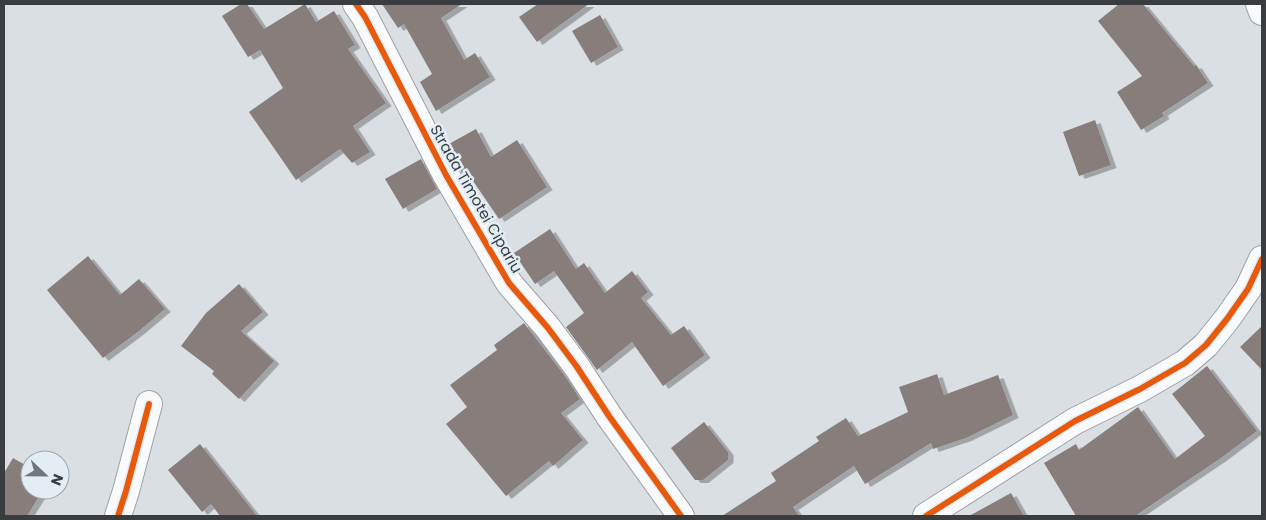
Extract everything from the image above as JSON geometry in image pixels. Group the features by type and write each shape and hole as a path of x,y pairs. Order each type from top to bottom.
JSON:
{"street":[{"name":"Strada Timotei Cipariu","path":"356,4 446,175 509,283 548,328 577,367 614,423 681,516"},
{"path":"1259,4 1262,12"},
{"path":"926,516 1075,421 1140,389 1184,363 1206,345 1227,319 1248,289 1262,259"},
{"path":"118,516 149,404"}],"building":[{"path":"241,4 247,4 264,29 305,4 316,22 334,11 355,45 348,49 386,103 353,126 370,152 352,163 340,149 296,180 249,112 283,88 260,50 248,57 222,16"},
{"path":"382,4 462,4 441,18 464,60 475,53 490,77 436,111 420,82 432,74 404,24 398,28"},
{"path":"538,4 589,4 537,42 519,17"},
{"path":"1119,4 1143,4 1194,66 1196,65 1208,83 1162,113 1164,116 1141,130 1117,92 1142,76 1098,21"},
{"path":"600,15 618,47 591,63 572,31"},
{"path":"1095,120 1111,165 1079,176 1063,132"},
{"path":"476,129 491,157 517,140 547,187 499,219 469,175 466,177 464,172 462,173 447,145"},
{"path":"421,159 437,189 403,209 385,179"},
{"path":"550,229 576,269 584,263 605,293 632,271 648,292 641,298 671,335 684,326 705,355 663,386 632,342 597,370 566,327 584,313 554,271 535,284 514,253"},
{"path":"88,256 120,295 139,279 165,309 103,358 47,290"},
{"path":"239,284 263,312 241,331 274,361 239,399 212,374 214,371 181,346 206,313"},
{"path":"524,323 565,376 580,399 561,413 583,440 553,466 549,461 506,496 446,424 467,407 450,385 497,350 494,345"},
{"path":"1262,326 1262,370 1240,347"},
{"path":"1207,366 1257,431 1221,458 1135,516 1076,516 1044,463 1076,444 1079,450 1138,407 1175,459 1205,436 1172,394"},
{"path":"937,374 944,395 998,375 1013,415 966,438 933,449 931,443 865,484 854,466 793,507 799,516 722,516 776,481 771,473 819,441 816,437 846,418 858,436 908,412 899,387"},
{"path":"704,422 728,452 728,460 703,480 695,480 671,448"},
{"path":"200,444 257,516 220,516 211,504 202,512 168,470"},
{"path":"13,458 20,462 20,500 37,500 27,516 4,516 4,473"},
{"path":"1011,493 1024,516 969,516"}],"cycle path":[{"path":"356,4 365,17 446,175 509,283 548,328 577,367 609,416 681,516"},
{"path":"926,516 1075,421 1140,389 1185,363 1206,345 1227,319 1248,289 1262,259"},
{"path":"118,516 149,404"}]}
